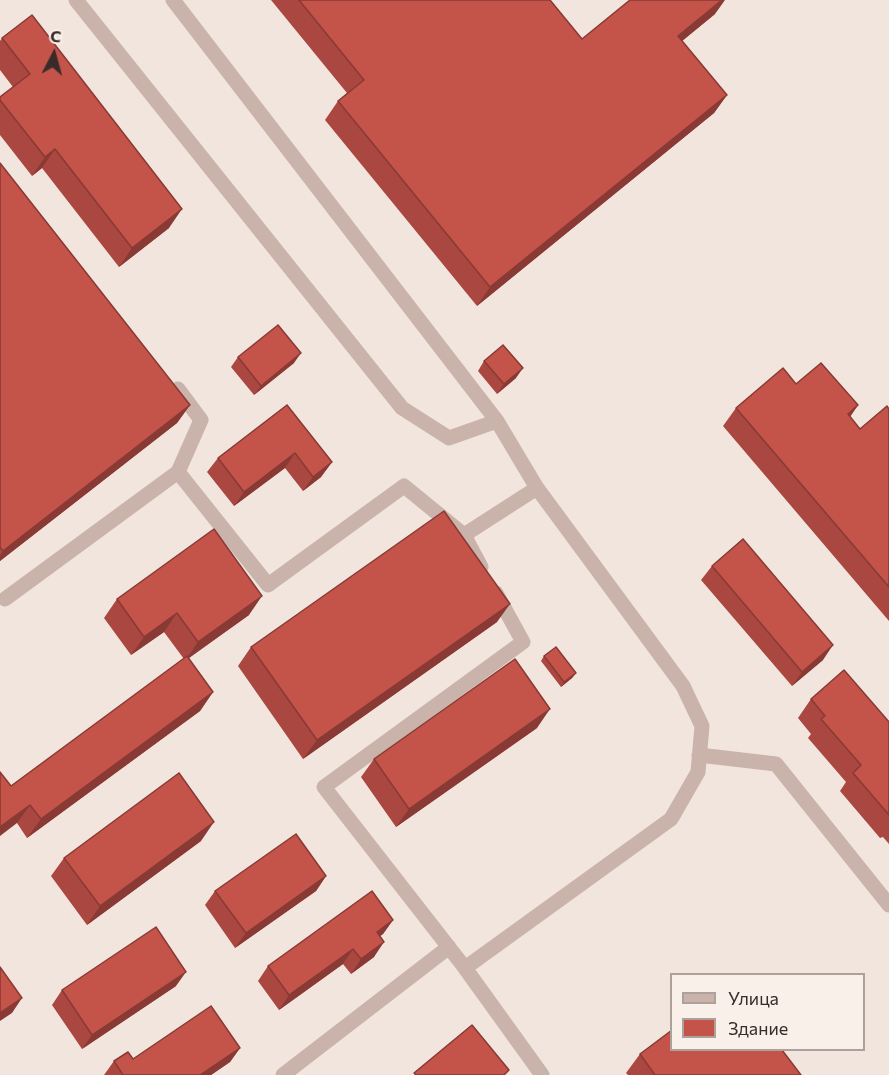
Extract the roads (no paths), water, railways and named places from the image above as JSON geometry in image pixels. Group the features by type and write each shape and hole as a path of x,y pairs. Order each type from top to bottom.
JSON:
{"lane":[{"path":"76,0 402,408 449,438 497,421"},
{"path":"173,0 497,421 537,488 683,686 702,726 698,772 671,819 465,968"},
{"path":"5,599 178,472 201,420 172,382"},
{"path":"178,472 268,585 404,486 464,535 523,642 324,787 465,968 542,1075"},
{"path":"464,535 537,488"},
{"path":"699,755 776,764 889,904"},
{"path":"284,1075 449,947"}]}
